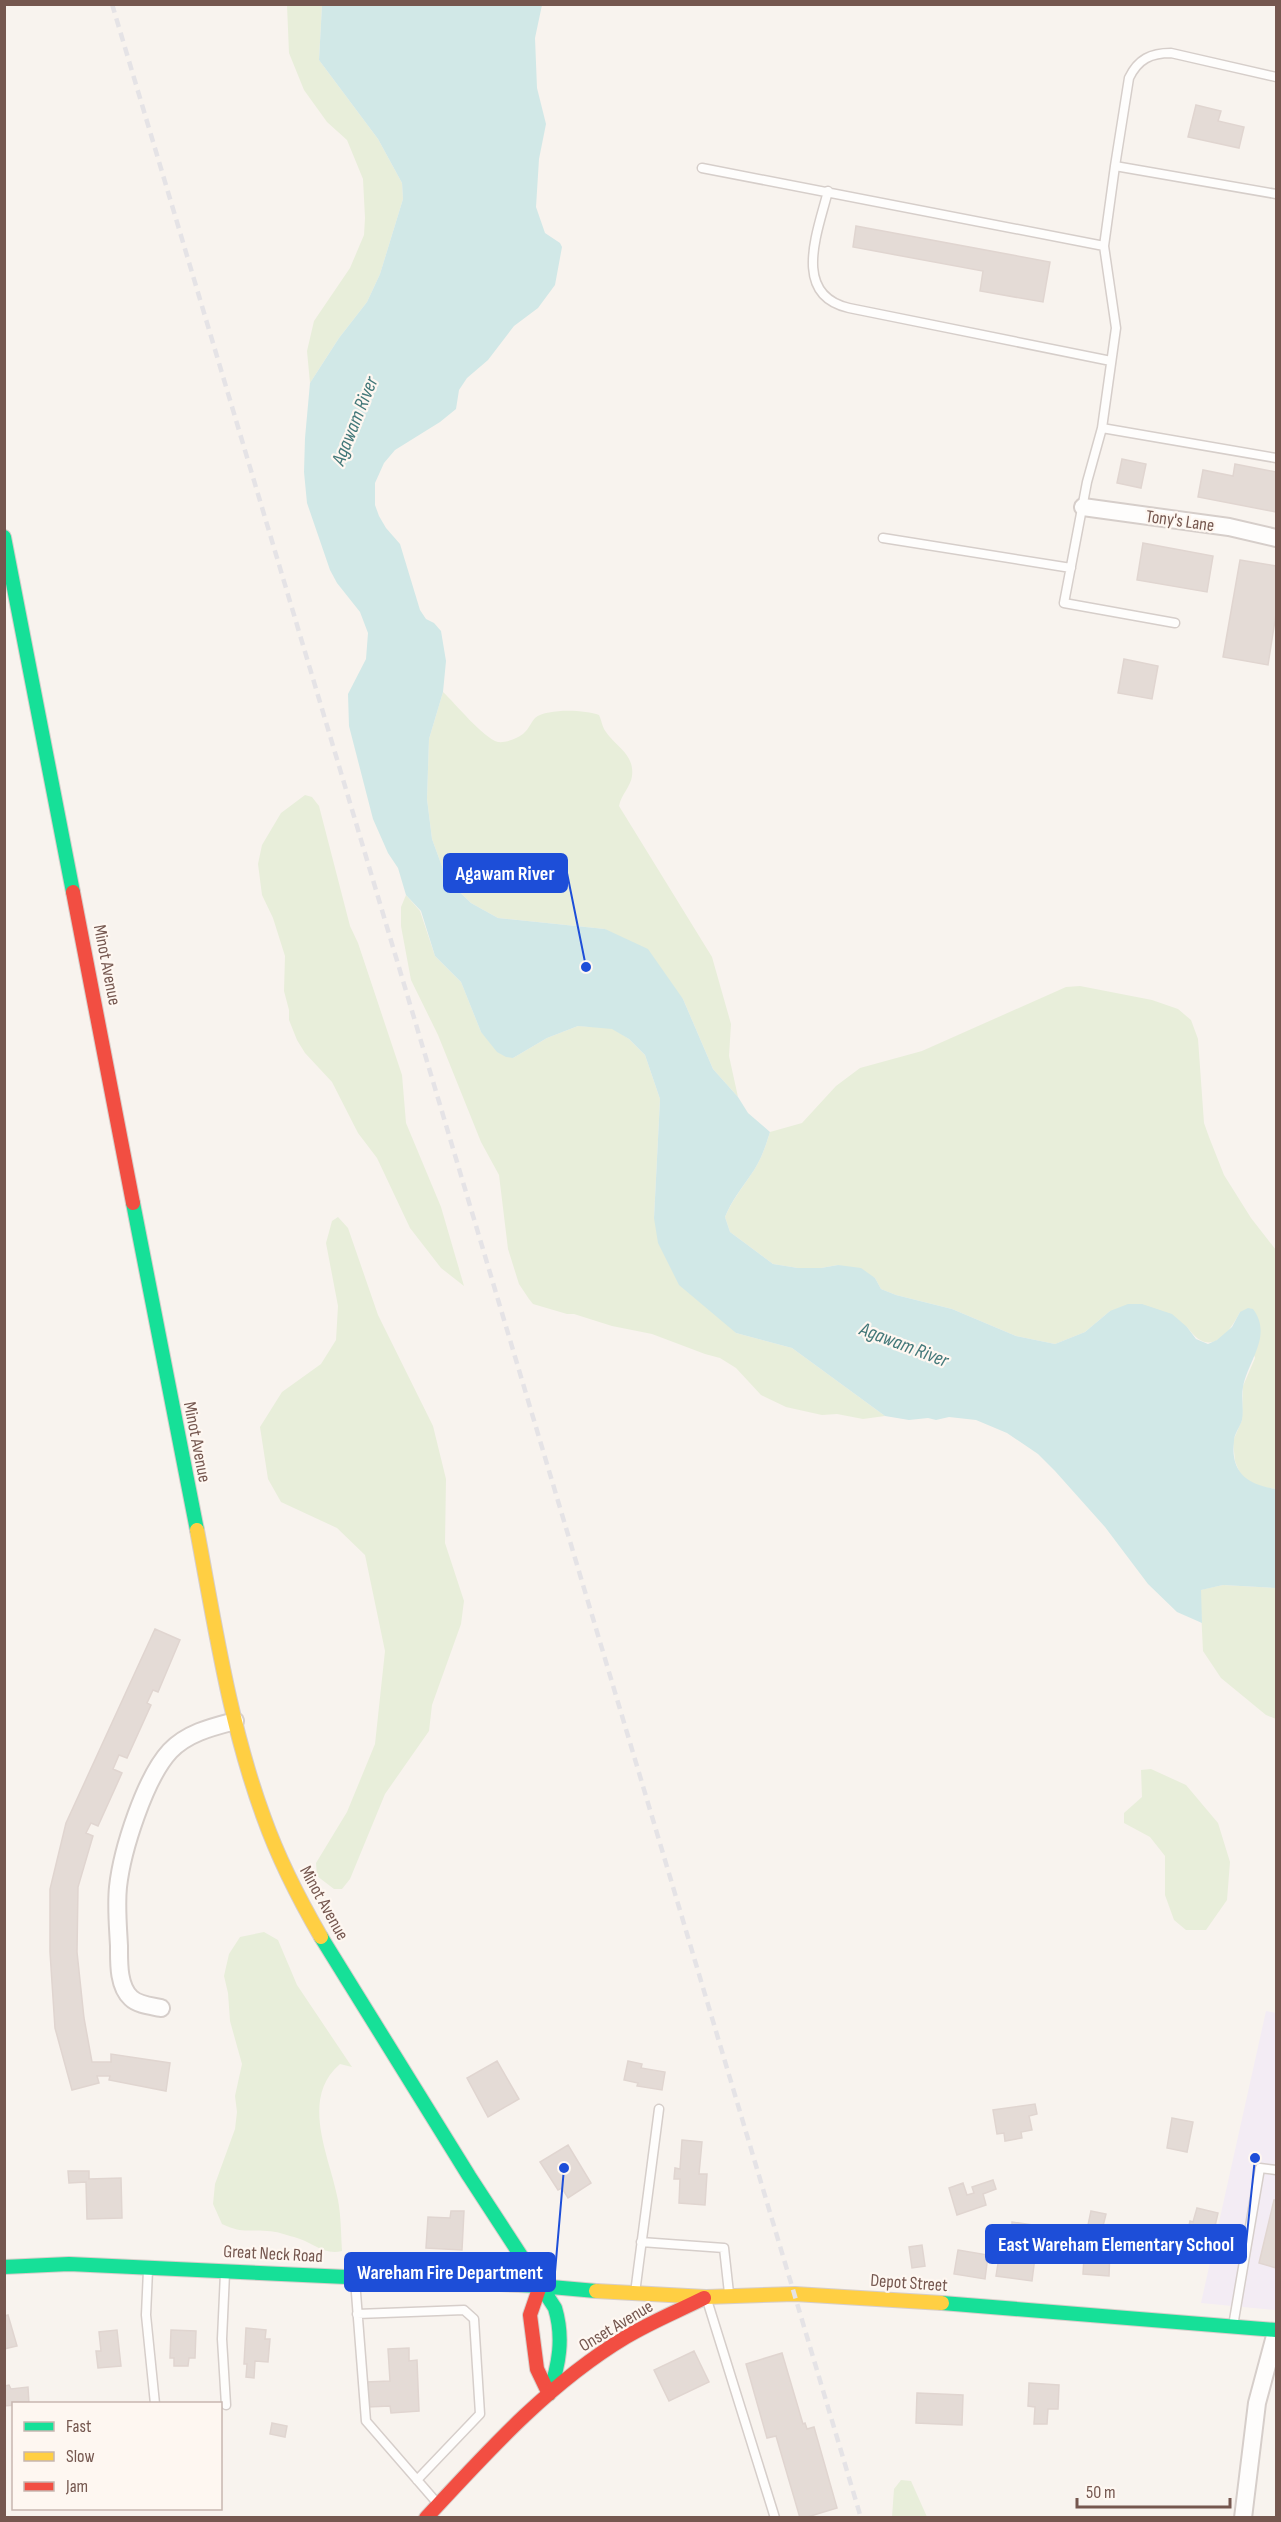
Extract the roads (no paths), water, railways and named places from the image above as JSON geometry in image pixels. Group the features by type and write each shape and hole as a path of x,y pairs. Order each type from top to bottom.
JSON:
{"main road":[{"name":"Minot Avenue","path":"4,537 11,597 177,1431 235,1721 255,1794 278,1854 321,1937 540,2286"},
{"name":"Great Neck Road","path":"4,2267 58,2264 148,2267 540,2286"},
{"name":"Depot Street","path":"540,2286 706,2297 818,2295 1276,2332"},
{"path":"540,2286 530,2314 537,2369 549,2394"},
{"name":"Onset Avenue","path":"540,2286 560,2321 558,2365 549,2394"},
{"name":"Onset Avenue","path":"426,2517 549,2394 627,2337 706,2297"}],"street":[{"name":"Tony's Lane","path":"1083,507 1229,527 1276,538"},
{"path":"161,2008 141,2004 130,1998 122,1979 117,1898 123,1861 146,1792 164,1759 178,1744 192,1735 235,1721"},
{"path":"1243,2517 1257,2403 1276,2332"}],"lane":[{"path":"1175,623 1064,603 1083,507 1102,428 1112,361 1116,328 1104,246 1130,78 1135,66 1144,58 1156,53 1171,53 1276,77"},
{"path":"1115,166 1276,194"},
{"path":"702,168 1104,246"},
{"path":"828,191 815,244 813,268 819,291 826,299 849,308 1112,361"},
{"path":"1102,428 1276,458"},
{"path":"883,538 1071,568"},
{"path":"635,2294 659,2109"},
{"path":"1233,2327 1260,2168 1276,2170"},
{"path":"641,2242 724,2248 730,2296"},
{"path":"148,2267 146,2315 155,2402"},
{"path":"225,2270 222,2339 226,2405"},
{"path":"354,2276 366,2421 438,2505"},
{"path":"706,2297 775,2517"},
{"path":"357,2314 464,2310 474,2319 480,2414 417,2480"}],"water":[{"path":"322,5 542,5 535,38 537,88 546,124 539,159 536,207 545,233 560,243 562,247 555,285 538,308 514,326 488,360 467,378 459,390 456,409 440,422 395,450 384,463 375,483 375,505 386,528 400,544 420,610 426,619 434,623 441,631 446,661 443,692 429,739 427,799 432,839 447,880 471,903 498,918 605,929 648,949 683,999 713,1069 738,1097 748,1113 770,1132 757,1166 725,1217 730,1232 773,1264 798,1268 838,1265 861,1268 875,1278 881,1289 896,1295 952,1309 1016,1336 1055,1344 1085,1332 1110,1311 1128,1304 1142,1304 1172,1314 1187,1327 1196,1339 1208,1344 1217,1340 1232,1327 1240,1312 1248,1308 1253,1309 1259,1319 1260,1338 1243,1387 1242,1420 1234,1438 1234,1452 1238,1470 1243,1476 1257,1484 1276,1489 1276,1588 1223,1585 1201,1590 1202,1623 1177,1612 1148,1584 1105,1527 1055,1471 1038,1454 1007,1433 976,1420 949,1417 936,1420 928,1418 909,1420 885,1416 792,1348 736,1333 679,1285 658,1243 654,1218 660,1099 645,1055 629,1039 612,1029 578,1026 547,1038 513,1058 506,1057 497,1052 481,1032 461,982 435,956 421,911 406,895 398,868 388,853 373,819 349,726 348,694 366,659 368,633 360,612 337,583 330,570 307,503 304,472 310,383 339,338 367,302 380,274 403,199 402,183 378,139 319,60"}],"railway":[{"path":"112,4 861,2518"}],"place":[{"name":"Agawam River","path":"586,967"},
{"name":"East Wareham Elementary School","path":"1255,2158"},
{"name":"Wareham Fire Department","path":"564,2168"}]}
